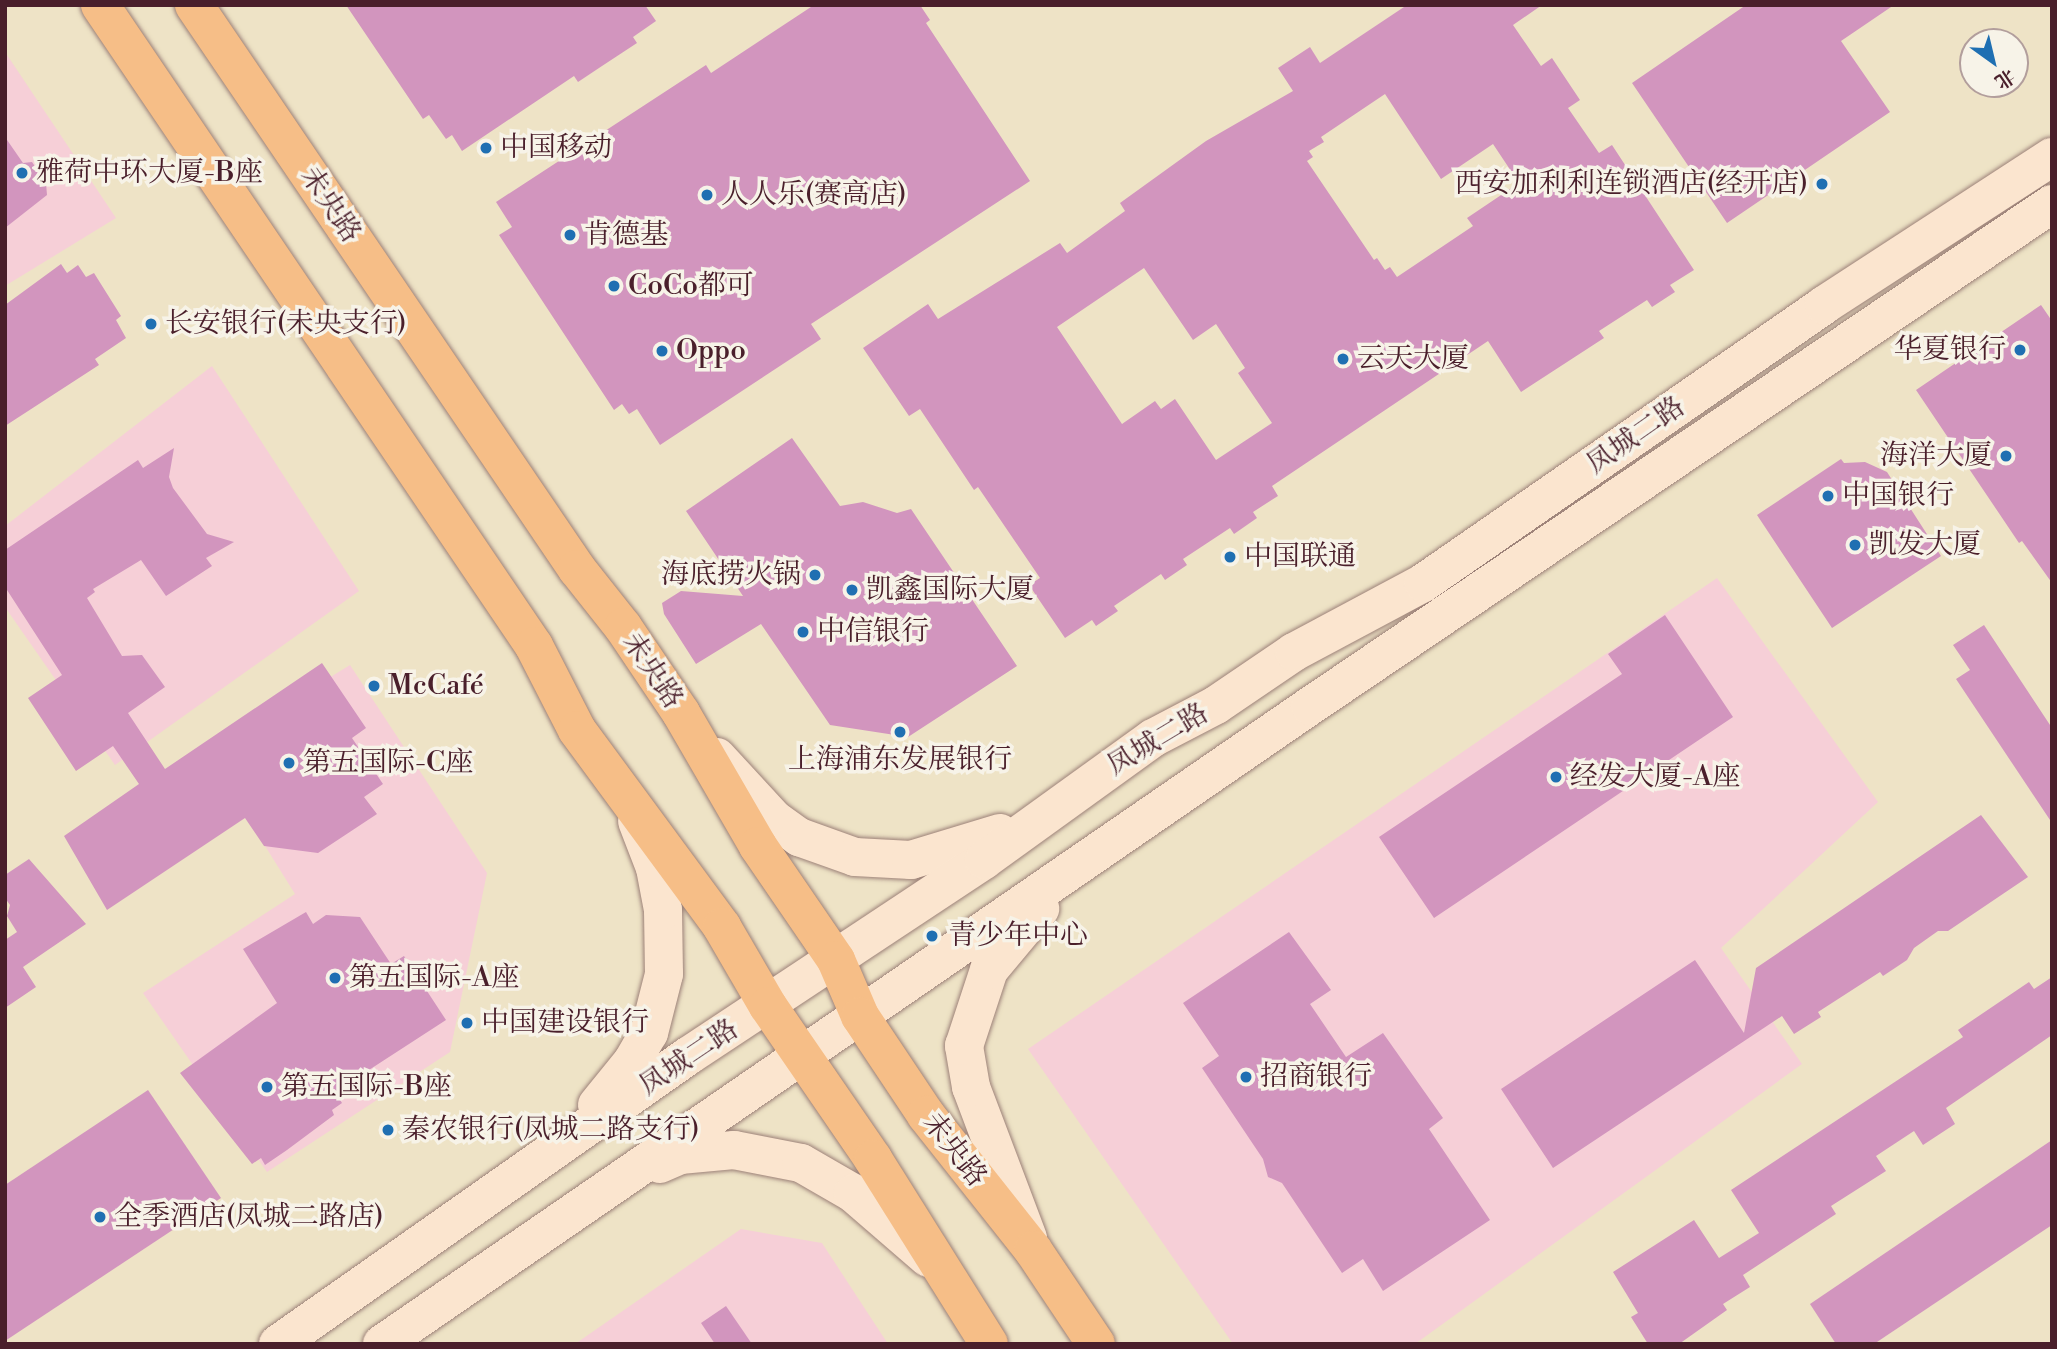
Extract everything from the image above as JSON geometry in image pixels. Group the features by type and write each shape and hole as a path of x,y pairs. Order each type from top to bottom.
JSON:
{"main road":[{"path":"100,5 534,646 577,730 630,807 664,842 722,927 768,1006 804,1055 989,1344"},
{"name":"未央路","path":"194,5 577,569 623,627 681,713 758,846 836,960 860,1016 926,1115 1033,1250 1096,1344"},
{"name":"凤城二路","path":"278,1344 688,1056 768,1006 984,860 1070,795 1294,652 1423,583 1824,305 2052,157"},
{"name":"凤城二路","path":"382,1344 612,1189 1114,841 2052,204"},
{"path":"681,713 775,819 824,849 855,857 911,860 946,852 1000,833 1070,795"},
{"path":"522,1175 598,1104 632,1062 659,1004 666,943 663,910 655,868 630,807"},
{"path":"1033,1250 977,1107 964,1046 989,970 1038,911 1114,841"},
{"path":"612,1189 681,1155 705,1151 734,1150 801,1163 853,1193 941,1271"}],"shaded area":[{"path":"5,52 116,218 5,286"},
{"path":"212,366 359,591 115,765 5,607 5,526"},
{"path":"1717,578 1878,802 1721,948 1802,1064 1415,1344 1233,1344 1028,1049"},
{"path":"350,665 487,873 450,1052 267,1172 143,993 295,894 207,753"},
{"path":"741,1229 822,1243 888,1344 575,1344"}],"building":[{"path":"346,5 645,5 656,21 633,37 637,43 578,82 574,76 462,151 452,135 446,139 429,115 423,119"},
{"path":"814,5 920,5 930,20 926,23 1030,181 811,324 821,339 660,445 637,409 629,414 622,404 614,410 499,235 512,227 496,202 706,65 711,73"},
{"path":"1407,5 1542,5 1513,25 1541,66 1552,58 1580,100 1568,108 1599,153 1612,145 1694,270 1670,285 1675,292 1652,307 1647,300 1599,331 1604,338 1521,392 1488,341 1272,486 1278,496 1253,512 1257,518 1234,534 1230,528 1183,559 1187,565 1165,580 1161,574 1114,606 1118,611 1096,626 1092,620 1065,638 1029,585 1040,578 978,487 974,490 920,409 909,416 863,348 928,304 938,319 1060,243 1067,253 1125,211 1120,203 1206,141 1293,91 1278,68 1310,47 1320,63","holes":["1385,94 1441,179 1493,144 1519,183 1467,218 1473,226 1397,277 1390,267 1385,270 1377,258 1374,260 1307,161 1313,157 1309,151 1324,142 1321,137","1144,268 1193,340 1216,324 1245,368 1238,373 1272,423 1216,460 1175,399 1161,409 1155,401 1122,424 1057,327"]},
{"path":"1746,5 1894,5 1841,41 1890,112 1727,223 1632,83"},
{"name":"雅荷中环大厦-B座","path":"5,137 23,163 32,162 46,183 47,195 5,228"},
{"path":"61,264 67,273 78,265 86,277 94,273 121,316 116,320 126,338 95,359 99,365 5,426 5,305"},
{"name":"海洋大厦","path":"2041,305 2052,321 2052,583 2022,541 2019,543 1916,390"},
{"name":"凯鑫国际大厦","path":"792,438 840,506 863,502 897,513 911,509 1017,666 908,737 830,725 761,624 696,664 664,614 662,603 681,591 743,596 686,511"},
{"path":"174,448 169,477 173,488 207,534 234,542 206,558 212,566 166,596 141,560 93,589 95,592 87,598 122,656 142,655 165,687 128,713 165,769 322,663 366,728 352,738 383,784 364,797 377,814 318,853 264,846 245,818 107,910 64,836 139,784 113,746 76,771 28,698 62,675 7,590 5,550 138,460 143,468"},
{"name":"凯发大厦","path":"1841,459 1844,463 1865,462 1887,472 1941,556 1832,628 1757,515"},
{"name":"经发大厦-A座","path":"1665,615 1733,717 1434,918 1379,837 1622,674 1608,654"},
{"path":"1984,625 2052,728 2052,823 1956,679 1970,670 1953,645"},
{"path":"1981,815 2028,877 1948,931 1938,931 1914,948 1907,960 1883,976 1880,972 1818,1012 1821,1017 1794,1034 1782,1016 1553,1168 1501,1089 1695,960 1744,1033 1756,968"},
{"path":"29,859 86,924 23,967 36,987 5,1008 5,940 17,932 7,916 10,905 5,898 5,875"},
{"path":"306,912 313,924 326,915 360,917 391,964 404,956 446,1020 335,1092 342,1103 332,1110 334,1115 287,1150 265,1165 261,1158 252,1164 180,1073 277,1003 243,949"},
{"path":"1289,932 1331,990 1310,1004 1346,1057 1383,1033 1443,1118 1429,1129 1490,1220 1383,1291 1363,1259 1342,1273 1282,1183 1268,1177 1263,1159 1202,1068 1219,1056 1183,1003"},
{"path":"2052,977 2052,1035 1946,1108 1955,1124 1923,1145 1914,1131 1876,1156 1886,1171 1831,1206 1836,1214 1743,1275 1750,1287 1723,1304 1727,1310 1679,1344 1648,1344 1631,1317 1638,1313 1613,1272 1694,1220 1719,1258 1759,1233 1731,1190 1963,1037 1958,1030 2029,982 2034,989"},
{"name":"全季酒店(凤城二路店)","path":"148,1090 221,1198 5,1341 5,1185"},
{"path":"2052,1140 2052,1225 1874,1344 1836,1344 1810,1304"},
{"path":"726,1306 752,1344 715,1344 701,1323"}],"place":[{"name":"中国移动","path":"486,148"},
{"name":"雅荷中环大厦-B座","path":"22,173"},
{"name":"西安加利利连锁酒店(经开店)","path":"1822,184"},
{"name":"人人乐(赛高店)","path":"707,195"},
{"name":"肯德基","path":"570,235"},
{"name":"CoCo都可","path":"614,286"},
{"name":"长安银行(未央支行)","path":"151,324"},
{"name":"华夏银行","path":"2020,350"},
{"name":"Oppo","path":"662,351"},
{"name":"云天大厦","path":"1343,359"},
{"name":"海洋大厦","path":"2006,456"},
{"name":"中国银行","path":"1828,496"},
{"name":"凯发大厦","path":"1855,545"},
{"name":"中国联通","path":"1230,557"},
{"name":"海底捞火锅","path":"815,575"},
{"name":"凯鑫国际大厦","path":"852,590"},
{"name":"中信银行","path":"803,632"},
{"name":"McCafé","path":"374,686"},
{"name":"上海浦东发展银行","path":"900,732"},
{"name":"第五国际-C座","path":"289,763"},
{"name":"经发大厦-A座","path":"1556,777"},
{"name":"青少年中心","path":"932,936"},
{"name":"第五国际-A座","path":"335,978"},
{"name":"中国建设银行","path":"467,1023"},
{"name":"招商银行","path":"1246,1077"},
{"name":"第五国际-B座","path":"267,1087"},
{"name":"秦农银行(凤城二路支行)","path":"388,1130"},
{"name":"全季酒店(凤城二路店)","path":"100,1217"}]}
